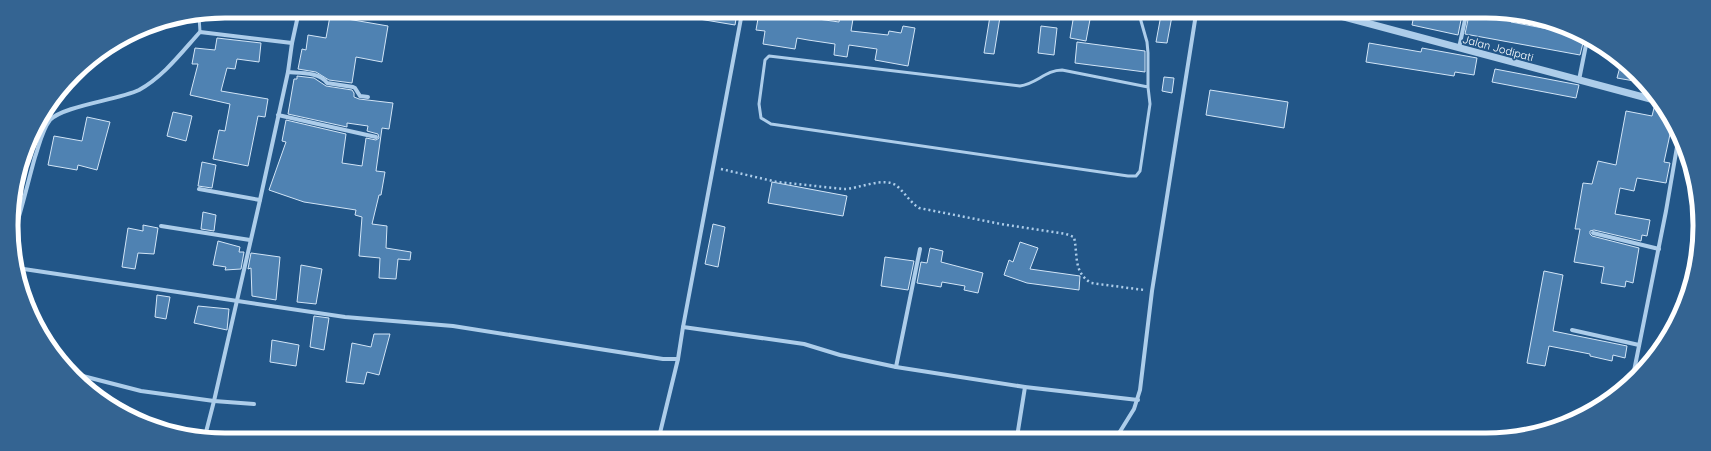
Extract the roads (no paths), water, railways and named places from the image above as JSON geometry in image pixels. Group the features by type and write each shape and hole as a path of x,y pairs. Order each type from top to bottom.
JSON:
{"street":[{"path":"206,432 260,200 288,72 297,18"},
{"path":"660,433 678,360 741,18"},
{"path":"1119,433 1138,400 1152,291 1195,18"},
{"name":"Jalan Jodipati","path":"1347,18 1458,49 1650,99"},
{"path":"1458,49 1465,18"},
{"path":"18,219 40,142 50,121 55,116 137,90 158,78 200,32 292,43"},
{"path":"1579,81 1585,44"},
{"path":"288,72 319,76 324,78 327,83 353,87 360,96 368,97"},
{"path":"278,115 376,137"},
{"path":"1634,370 1659,249 1677,146"},
{"path":"199,189 260,200"},
{"path":"162,226 250,240"},
{"path":"1593,233 1659,249"},
{"path":"896,367 920,249"},
{"path":"23,269 345,317 453,326 655,358 678,360"},
{"path":"683,327 804,344 840,356 896,367 1024,387 1138,400"},
{"path":"1572,330 1639,345"},
{"path":"83,376 141,391 214,401 254,404"},
{"path":"1018,433 1024,387"}],"lane":[{"path":"1140,18 1147,42 1149,109 1140,171 1136,176 1132,177 771,124 761,118 759,109 765,60 769,56 1020,86 1028,84 1049,72 1062,70 1148,88"},
{"path":"199,20 200,32"}]}
